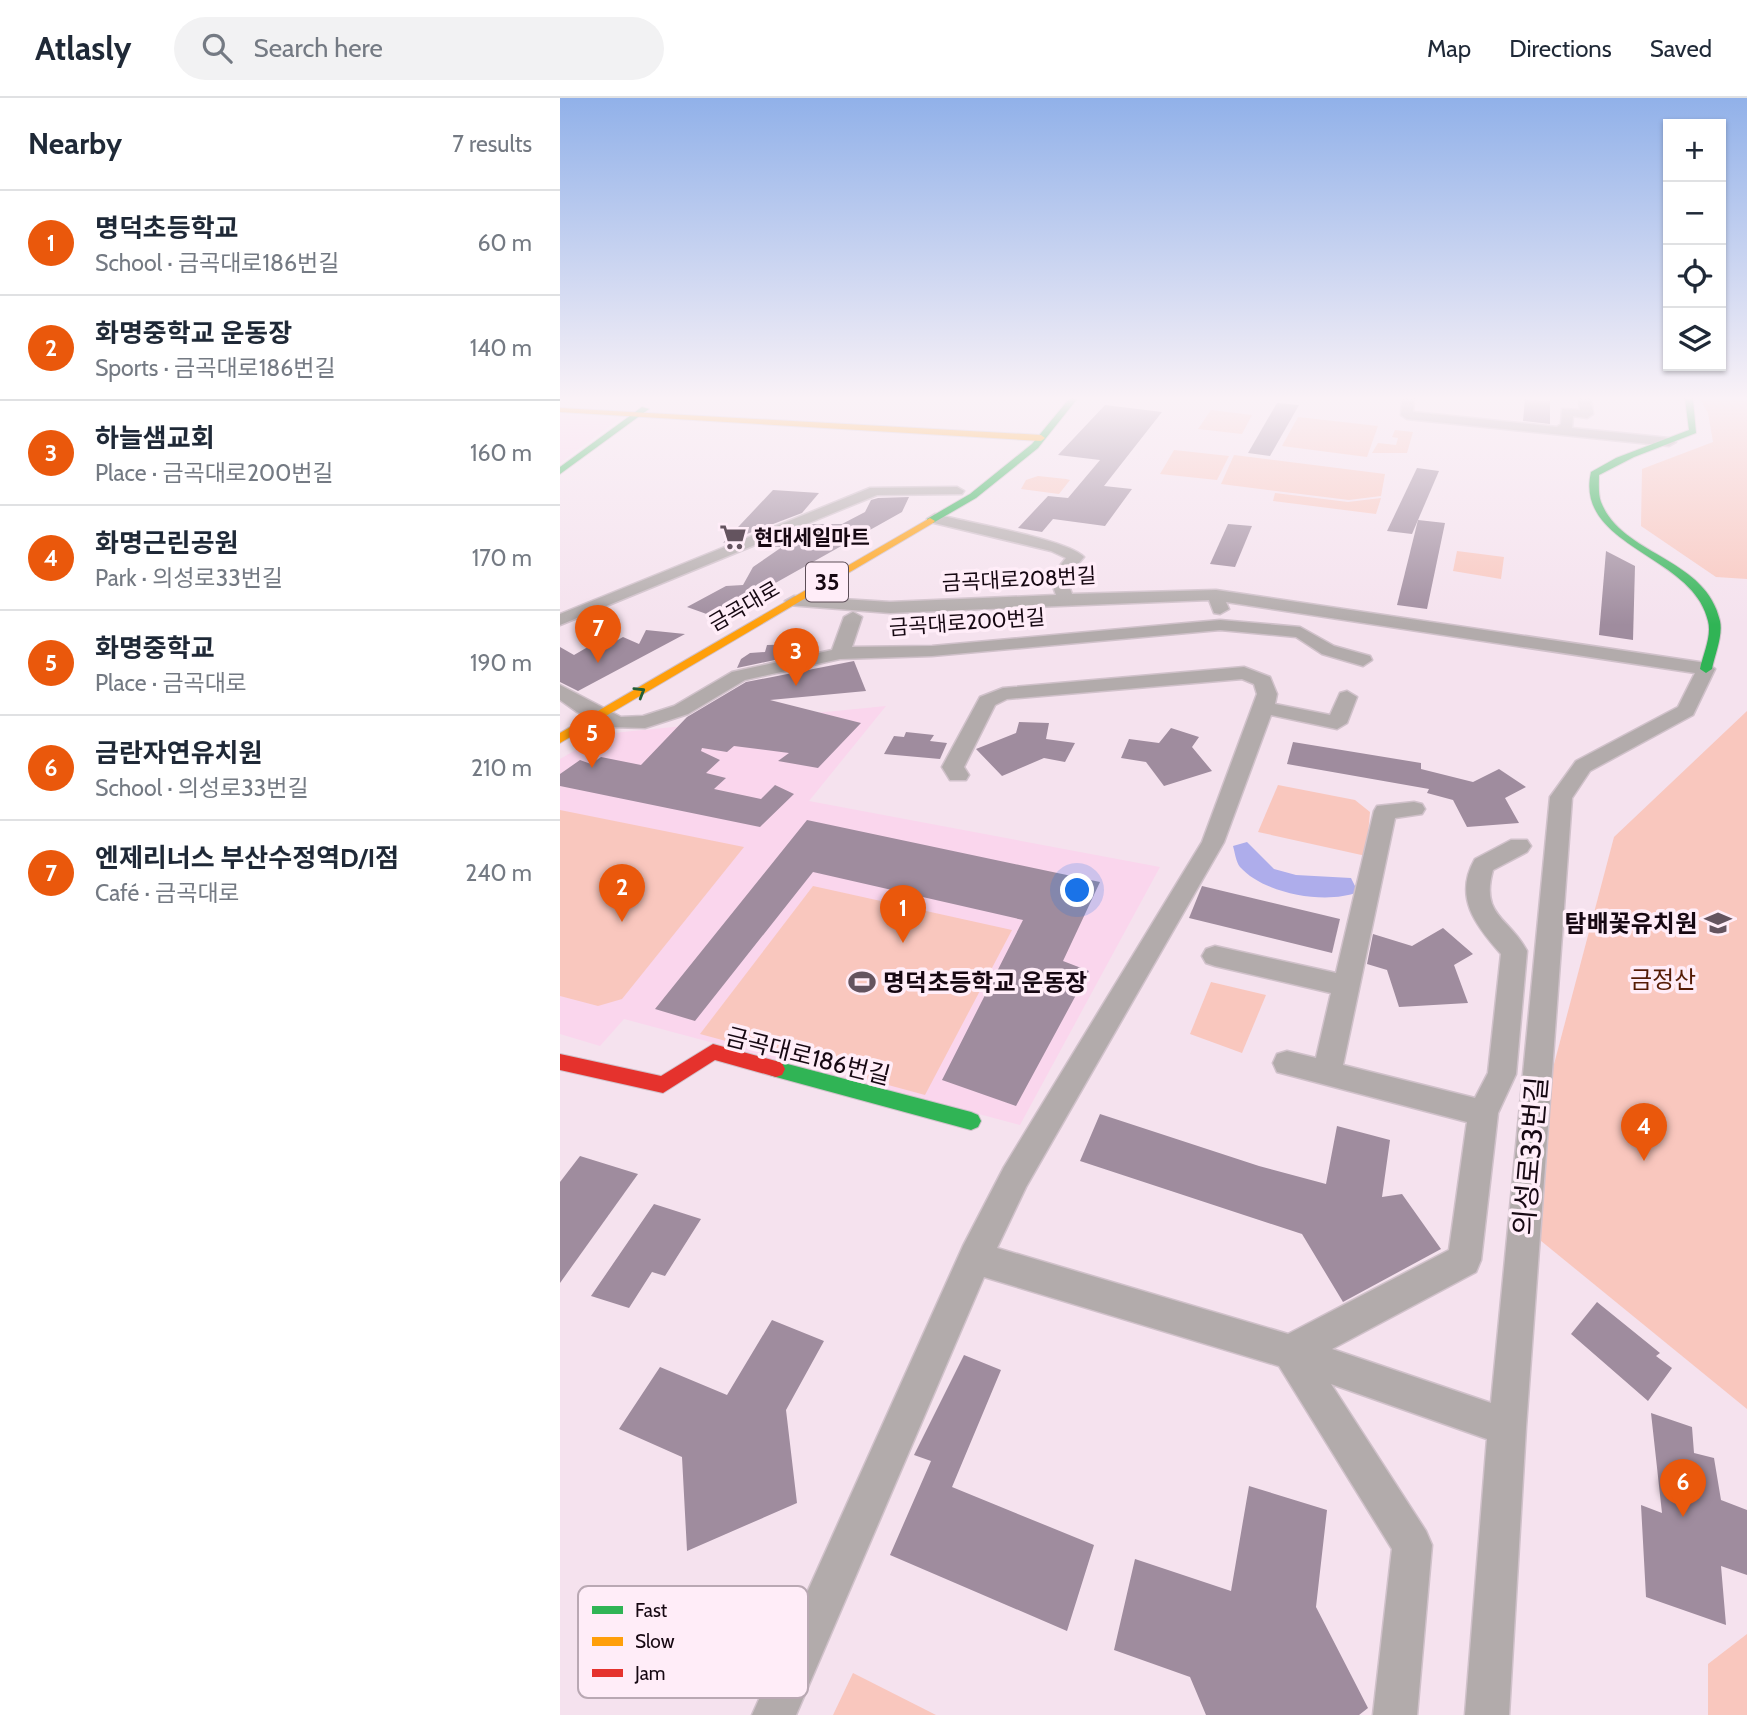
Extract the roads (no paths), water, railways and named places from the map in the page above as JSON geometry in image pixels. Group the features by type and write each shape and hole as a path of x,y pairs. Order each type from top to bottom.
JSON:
{"main road":[{"name":"금곡대로","path":"560,739 592,712 957,491 978,474"},
{"name":"금곡대로","path":"560,722 592,712 794,601 935,519 1002,474"},
{"path":"1594,474 1592,493 1606,520 1685,575 1707,600 1714,621 1706,669"},
{"name":"금곡대로186번길","path":"560,1062 663,1086 713,1052 971,1121"}],"street":[{"path":"560,620 875,491 957,491"},
{"path":"935,519 1056,548 1076,557 1058,578 1066,600"},
{"name":"금곡대로208번길","path":"794,601 858,608 913,608 1143,595 1216,595 1706,669"},
{"path":"1216,595 1226,625"},
{"path":"840,654 853,617"},
{"name":"금곡대로200번길","path":"592,712 618,723 645,722 681,710 739,676 859,651 932,651 1226,625 1300,632 1328,650 1363,660"},
{"name":"의성로33번길","path":"1487,1715 1507,1427 1561,797 1583,766 1686,711 1706,669"},
{"path":"808,1638 975,1258 1015,1177 1213,842 1267,694 1263,681 1244,673 1003,694 987,701 953,767 958,775"},
{"path":"560,691 592,712"},
{"path":"1264,708 1338,723 1347,697"},
{"path":"1327,1073 1385,811 1414,809"},
{"path":"1290,1352 1464,1260 1483,1114 1502,1074 1514,951 1480,913 1475,888 1483,865 1519,846"},
{"path":"1215,956 1347,986"},
{"path":"1287,1063 1483,1114"},
{"path":"975,1258 1290,1352 1507,1427"},
{"path":"1290,1352 1412,1545 1395,1715"},
{"path":"774,1715 781,1698"}],"water":[{"path":"1247,842 1274,869 1296,875 1351,878 1358,892 1345,896 1313,897 1264,884 1238,863 1233,846"}],"place":[{"name":"현대세일마트","path":"733,537"},
{"name":"엔제리너스 부산수정역D/I점","path":"598,663"},
{"name":"하늘샘교회","path":"796,686"},
{"name":"화명중학교","path":"592,768"},
{"name":"화명중학교 운동장","path":"622,922"},
{"name":"탐배꽃유치원","path":"1718,923"},
{"name":"명덕초등학교","path":"903,943"},
{"name":"명덕초등학교 운동장","path":"862,982"},
{"name":"화명근린공원","path":"1644,1161"},
{"name":"금란자연유치원","path":"1683,1517"}],"park label":[{"name":"금정산","path":"1663,979"}]}
